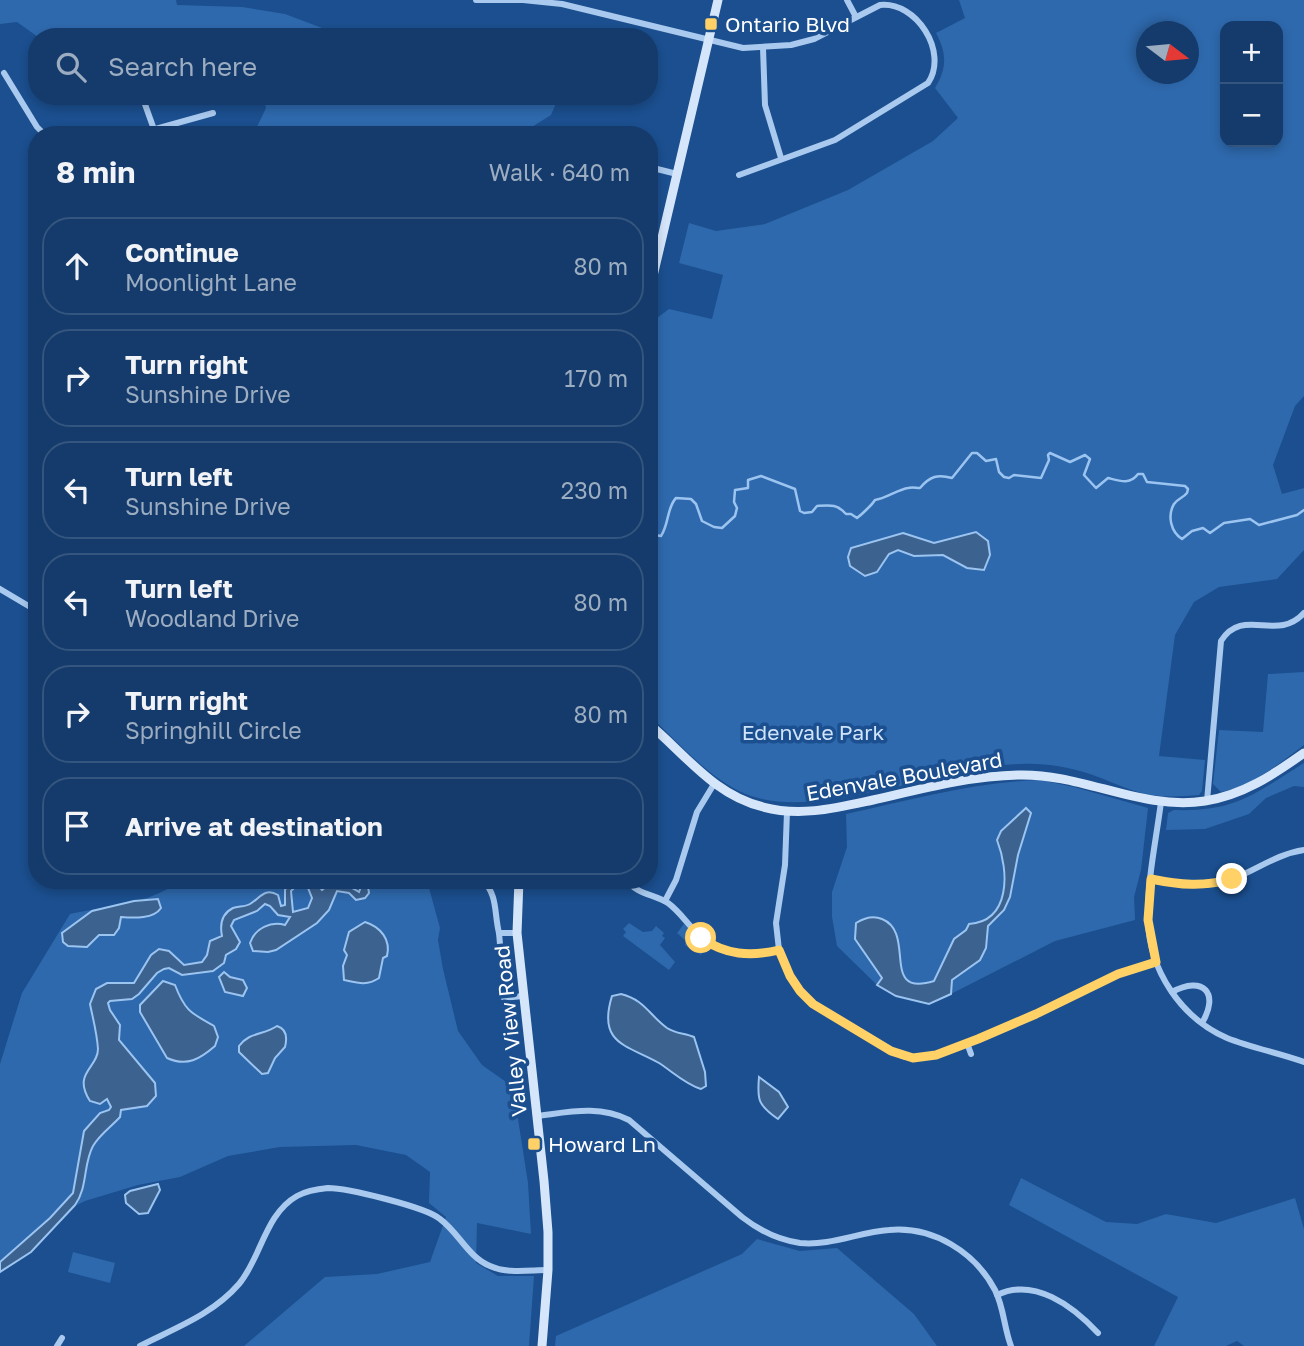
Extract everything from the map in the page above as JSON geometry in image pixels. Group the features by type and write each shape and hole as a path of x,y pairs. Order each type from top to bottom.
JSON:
{"main road":[{"path":"658,254 718,0"},
{"name":"Edenvale Boulevard","path":"658,732 714,784 750,803 787,812 828,809 967,780 1019,775 1072,779 1135,798 1161,802 1207,801 1258,784 1304,753"},
{"name":"Valley View Road","path":"519,889 517,933 544,1181 548,1270 542,1346"}],"street":[{"path":"476,0 523,0 590,10 743,48 791,45 814,39 880,5 890,3 910,12 936,54 934,74 921,90 835,140 739,175"},
{"path":"847,0 856,17"},
{"path":"763,48 765,105 781,158"},
{"path":"4,73 36,126"},
{"path":"145,105 153,126"},
{"path":"173,126 213,113"},
{"path":"658,169 677,174"},
{"path":"0,589 28,606"},
{"path":"1207,801 1221,641 1225,634 1239,625 1284,626 1293,624 1304,613"},
{"path":"665,901 676,880 697,812 714,784"},
{"path":"1161,802 1148,920 1156,962 1172,992 1191,1014 1227,1038 1304,1062"},
{"path":"787,812 785,865 776,923 779,950 790,976 813,1004 891,1051 913,1058 925,1058 1028,1018 1118,974 1156,962"},
{"path":"1151,879 1185,885 1214,884 1232,879 1274,858 1304,850"},
{"path":"490,889 493,893 499,933 506,1010"},
{"path":"636,889 665,901 701,938 713,946 753,955 779,950"},
{"path":"499,933 517,933"},
{"path":"1172,992 1194,984 1209,994 1211,1003 1202,1023"},
{"path":"504,998 523,996"},
{"path":"967,1043 971,1054"},
{"path":"537,1116 583,1109 615,1113 629,1120 749,1223 785,1240 818,1243 890,1230 917,1232 943,1240 974,1261 985,1275 997,1296 1011,1346"},
{"path":"140,1346 189,1323 225,1298 252,1265 274,1219 284,1206 295,1197 316,1189 343,1190 432,1213 447,1224 477,1258 496,1269 548,1270"},
{"path":"997,1296 1015,1289 1036,1290 1073,1310 1098,1333"},
{"path":"57,1346 62,1338"}],"green space":[{"path":"0,0 176,0 177,5 242,7 285,14 322,28 28,30 17,22 0,24"},
{"name":"Edenvale Park","path":"959,0 1304,0 1304,396 1295,406 1273,465 1282,494 1304,488 1304,550 1277,579 1219,587 1194,602 1175,635 1159,756 1205,760 1202,791 1199,795 1152,795 1074,769 1030,764 989,767 839,799 802,802 768,800 739,791 715,776 658,724 658,317 669,309 712,319 723,275 679,263 689,223 716,231 765,224 848,190 933,141 958,118 935,88 942,74 942,47 936,33 965,18","holes":["976,532 967,568 943,555 914,556 898,550 889,553 885,539 903,533 934,543"]},
{"path":"265,105 555,105 551,115 533,126 257,126"},
{"path":"1304,672 1304,745 1254,780 1221,792 1213,784 1219,730 1263,732 1268,674"},
{"path":"1304,763 1304,787 1294,786 1266,798 1249,814 1205,829 1166,830 1168,813 1174,810 1213,808 1244,799"},
{"path":"1040,780 1148,808 1141,870 1134,897 1135,920 1055,941 951,994 951,980 980,960 986,948 988,926 1004,910 1010,897 1025,808 1001,831 997,840 1002,853 1004,897 999,908 983,923 954,939 934,981 916,983 906,979 895,930 886,920 869,917 855,940 882,978 877,985 837,946 832,917 832,892 847,847 846,814 966,788"},
{"path":"167,889 429,889 440,928 438,940 443,969 458,1031 482,1065 513,1087 528,1183 531,1234 477,1223 476,1263 498,1276 534,1276 529,1346 244,1346 325,1277 377,1274 430,1262 446,1217 429,1203 430,1172 406,1155 356,1145 280,1147 228,1156 180,1177 138,1185 85,1201 67,1210 0,1266 0,1064 22,993 70,914 156,894"},
{"path":"629,923 643,932 652,931 656,926 664,933 662,936 665,938 660,945 675,962 669,970 623,936 626,932 623,929"},
{"path":"684,924 707,946 701,955 685,945 686,941 677,933"},
{"path":"1021,1178 1106,1222 1137,1224 1166,1214 1216,1223 1295,1198 1304,1229 1304,1346 1244,1346 1237,1341 1226,1346 1154,1346 1178,1297 1009,1205"},
{"path":"757,1239 800,1251 837,1248 914,1314 937,1346 555,1346 556,1336 742,1254"},
{"path":"73,1252 115,1263 110,1283 68,1272"}],"shaded area":[{"path":"976,532 988,541 990,555 984,570 967,568 943,555 914,556 898,550 889,554 877,572 865,576 850,566 848,557 851,548 903,533 934,543"},
{"path":"1026,808 1031,813 1018,855 1010,897 1004,910 988,926 986,948 980,960 952,980 951,994 929,1004 896,996 877,985 882,978 855,939 856,923 875,917 892,926 897,937 903,973 908,980 917,984 934,981 954,939 966,930 969,924 983,921 993,914 999,904 1003,892 1004,866 997,840 1001,831"},
{"path":"286,889 293,889 293,912 308,908 312,898 308,889 354,889 359,892 360,889 368,889 365,898 356,900 349,893 337,891 329,910 317,923 276,950 253,951 250,943 256,933 269,925 285,925 290,917 278,915 265,904 257,911 234,920 231,926 240,942 236,949 226,955 224,963 213,971 182,975 169,968 164,969 132,999 108,1003 120,1025 119,1040 155,1083 156,1096 147,1106 121,1110 120,1117 93,1146 82,1191 75,1205 31,1252 0,1272 0,1262 50,1218 73,1193 84,1131 100,1113 111,1107 107,1099 100,1104 90,1101 85,1092 85,1077 98,1049 90,1004 96,989 107,983 134,983 151,955 159,949 169,951 184,965 202,962 207,955 210,941 222,936 222,920 226,914 235,907 248,905 263,894 270,892 278,895 281,906 285,905"},
{"path":"158,899 161,908 158,912 143,917 121,917 119,928 114,935 99,935 87,947 68,946 63,942 62,933 92,911 134,901"},
{"path":"365,922 384,935 388,945 387,956 383,958 379,978 375,981 362,983 344,980 343,966 347,955 344,950 349,932"},
{"path":"224,972 230,977 243,980 247,988 243,996 225,992 219,977"},
{"path":"163,981 175,985 182,1001 190,1010 214,1026 218,1037 215,1046 204,1055 187,1062 167,1058 140,1012 140,1005"},
{"path":"621,994 636,1000 667,1028 694,1037 705,1072 706,1086 701,1089 690,1084 659,1063 618,1041 612,1034 608,1012 612,996"},
{"path":"277,1026 284,1032 285,1047 275,1058 268,1073 262,1074 239,1052 239,1046 247,1038"},
{"path":"759,1077 779,1092 788,1107 778,1119 766,1110 760,1101"},
{"path":"158,1184 160,1190 148,1213 139,1214 126,1203 125,1195 130,1191"}],"waterway":[{"path":"658,536 661,536 676,498 691,499 696,504 702,521 722,528 735,516 735,490 748,488 748,480 761,476 795,489 800,511 804,513 812,512 817,506 830,505 857,518 875,500 904,489 920,488 934,477 952,478 972,453 977,453 986,461 996,459 999,472 1009,478 1014,475 1041,478 1050,453 1070,462 1085,455 1090,459 1084,475 1096,488 1108,478 1128,481 1138,474 1143,474 1147,482 1185,486 1187,493 1175,502 1171,514 1173,528 1182,539 1192,531 1203,528 1210,533 1224,523 1250,519 1259,525 1297,515 1304,510"}],"place":[{"name":"Ontario Blvd","path":"711,24"},
{"name":"Howard Ln","path":"534,1144"}],"route":[{"path":"701,938 713,946 739,954 753,955 779,950 790,976 813,1004 891,1051 902,1056 925,1058 1020,1022 1118,974 1156,962 1150,942 1148,920 1151,879 1195,886 1232,879"}]}
